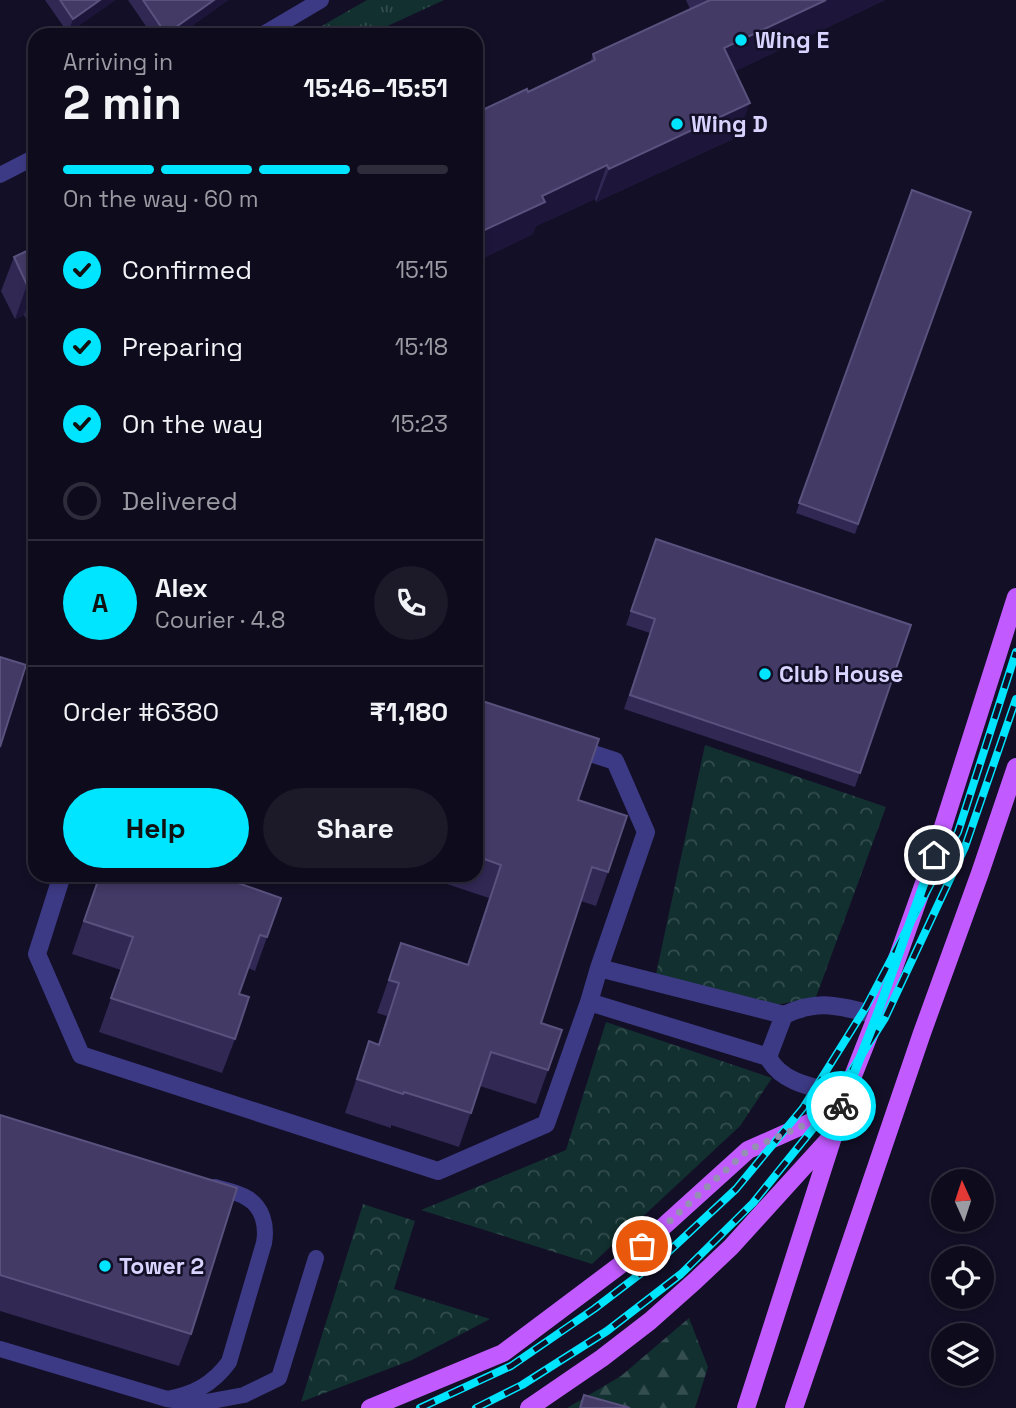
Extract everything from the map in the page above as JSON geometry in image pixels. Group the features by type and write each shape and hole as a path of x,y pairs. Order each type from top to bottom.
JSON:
{"main road":[{"path":"746,1408 843,1102 934,855 1016,597"},
{"path":"794,1408 917,1046 981,873 1016,767"},
{"path":"370,1408 503,1353 623,1263 748,1150 843,1102"},
{"path":"530,1408 650,1321 695,1281 732,1247 834,1134"}],"street":[{"path":"60,882 37,954 80,1055 438,1171 547,1124 646,832 615,761 552,740"},
{"path":"599,968 785,1015 798,1009 825,1004 877,1015"},
{"path":"589,1002 768,1056"},
{"path":"785,1015 768,1056 772,1065 790,1080 843,1102"}],"lane":[{"path":"274,28 321,0"},
{"path":"0,175 28,161"},
{"path":"167,1399 185,1396 202,1388 222,1372 229,1362 265,1233 262,1215 247,1197 195,1181"},
{"path":"0,1349 167,1399 206,1402 244,1395 278,1378 316,1258"}],"green space":[{"path":"367,0 444,0 383,28 318,28"},
{"path":"705,745 886,807 816,997 767,1007 656,974"},
{"path":"606,1022 772,1078 740,1126 592,1264 421,1210 566,1150"},
{"path":"363,1204 415,1221 394,1289 490,1319 412,1360 301,1402"},
{"path":"689,1318 708,1367 695,1408 567,1408 621,1376"}],"building":[{"path":"60,0 100,0 73,19"},
{"path":"143,0 214,0 174,28 162,28"},
{"path":"710,0 826,0 724,48 750,103 609,169 607,165 542,196 545,202 483,231 483,110 595,60 593,54"},
{"path":"912,190 971,212 858,524 799,503"},
{"path":"28,250 28,285 27,285 14,257"},
{"name":"Club House","path":"656,539 911,625 860,773 630,695 655,619 631,611"},
{"path":"0,657 26,665 0,747"},
{"path":"483,701 599,739 578,800 627,816 608,872 592,867 541,1023 562,1030 548,1070 491,1052 471,1113 357,1079 369,1041 379,1045 399,983 389,980 401,943 468,965 501,865 483,859"},
{"path":"98,882 235,882 281,898 267,937 260,935 239,994 249,997 235,1039 111,998 133,937 84,921"},
{"name":"Tower 2","path":"0,1115 237,1188 191,1334 0,1275"},
{"path":"584,1395 630,1408 580,1408"}],"railway":[{"path":"420,1408 511,1366 594,1309 665,1255 736,1189 803,1108 866,1007 958,832 1016,652"},
{"path":"476,1408 522,1385 607,1331 681,1274 753,1203 820,1120 885,1018 965,847 1016,699"}],"way so far":[{"path":"642,1246 748,1150 840,1109 841,1106"}],"place":[{"name":"Wing E","path":"741,40"},
{"name":"Wing D","path":"677,124"},
{"name":"Club House","path":"765,674"},
{"name":"Tower 2","path":"105,1266"}],"route":[{"path":"841,1106 877,1015 934,855"}]}
